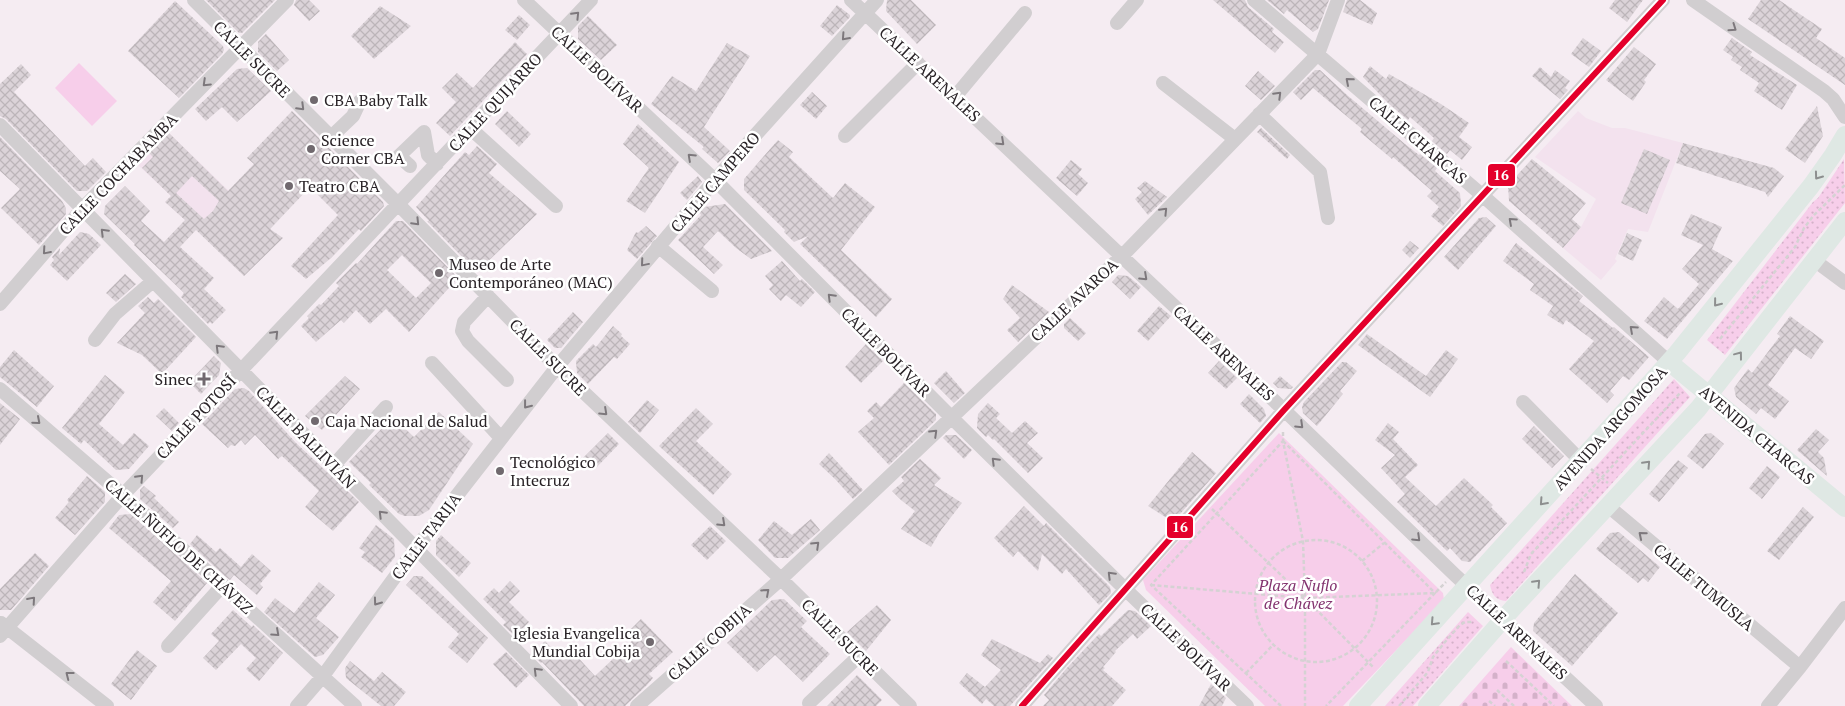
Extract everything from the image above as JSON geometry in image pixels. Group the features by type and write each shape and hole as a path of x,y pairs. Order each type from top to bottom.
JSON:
{"main road":[{"name":"AVENIDA ARGOMOSA","path":"1358,706 1461,580 1580,460 1669,362 1811,186 1845,135"},
{"path":"1426,706 1698,409 1845,221"},
{"name":"AVENIDA CHARCAS","path":"1669,362 1710,394 1845,508"},
{"path":"1698,409 1710,407 1728,409"}],"street":[{"name":"CALLE SUCRE","path":"194,0 399,204 557,367 781,579 910,706"},
{"name":"CALLE COCHABAMBA","path":"0,304 82,209 287,0"},
{"name":"CALLE BOLÍVAR","path":"524,0 715,180 950,417 1247,706"},
{"name":"CALLE QUIJARRO","path":"399,204 591,0"},
{"name":"CALLE ARENALES","path":"851,0 1596,706"},
{"name":"CALLE CAMPERO","path":"557,367 715,180 877,0"},
{"path":"1117,23 1136,0"},
{"name":"CALLE CHARCAS","path":"1254,0 1482,195 1669,362"},
{"name":"CALLE AVAROA","path":"781,579 1122,256 1318,54 1338,0"},
{"path":"1022,706 1284,410 1663,0"},
{"path":"1693,0 1824,91 1833,99 1845,117"},
{"path":"954,98 1025,13"},
{"path":"846,136 918,63"},
{"path":"1162,84 1235,139"},
{"path":"331,137 353,116 360,101"},
{"path":"1259,114 1320,172 1328,218"},
{"name":"CALLE BALLIVIÁN","path":"0,125 571,706"},
{"path":"470,128 556,206"},
{"path":"410,166 399,156 424,132 428,155 437,164"},
{"name":"CALLE POTOSÍ","path":"3,629 240,370 399,204"},
{"path":"658,246 712,291"},
{"path":"1814,260 1845,283"},
{"path":"95,340 115,314 153,281"},
{"path":"488,296 464,322 462,331 468,341 507,380"},
{"path":"432,363 501,438"},
{"name":"CALLE TARIJA","path":"297,706 322,676 416,548 557,367"},
{"name":"CALLE ÑUFLO DE CHÁVEZ","path":"0,389 124,495 355,706"},
{"path":"1523,402 1580,460"},
{"path":"334,466 386,407"},
{"name":"CALLE TUMUSLA","path":"1614,500 1800,667"},
{"name":"CALLE COBIJA","path":"637,706 781,579"},
{"path":"168,646 223,586"},
{"path":"1768,706 1845,608"},
{"path":"3,629 107,706"},
{"path":"809,703 859,656"}],"path":[{"path":"1720,339 1795,247 1804,228 1814,215 1845,185"},
{"path":"1521,578 1531,554 1681,392"},
{"path":"1283,441 1435,593"},
{"path":"1152,585 1283,441"},
{"path":"1283,441 1303,541 1305,706"},
{"path":"1580,460 1602,478 1614,500"},
{"path":"1204,501 1305,598 1368,663 1384,676"},
{"path":"1319,540 1335,543 1350,551 1362,561 1372,577 1377,596 1375,616 1368,634 1354,649 1339,658 1322,662 1305,662 1288,656 1273,645 1262,630 1256,612 1255,594 1259,578 1268,563 1278,553 1303,541 1319,540"},
{"path":"1362,561 1384,543"},
{"path":"1326,706 1435,593 1461,580"},
{"path":"1152,585 1305,598 1435,593"},
{"path":"1152,585 1281,706"},
{"path":"1399,706 1428,672 1433,658 1441,646 1460,625 1465,622 1472,622"},
{"path":"1246,673 1273,645"},
{"path":"1506,661 1554,706"},
{"path":"1497,690 1514,706"},
{"path":"1490,701 1495,706"}],"shaded area":[{"path":"1578,111 1586,118 1612,128 1625,128 1683,143 1648,232 1628,229 1615,259 1617,261 1601,280 1563,248 1581,227 1596,199 1535,157"},
{"path":"168,132 229,191 214,213 195,229 165,202 171,196 137,164"}],"green space":[{"path":"79,63 117,101 92,126 55,88"},
{"path":"1844,159 1845,203 1725,355 1707,340 1818,198"},
{"path":"1674,379 1690,397 1506,601 1497,598 1493,594 1490,585"},
{"name":"Plaza Ñuflo de Chávez","path":"1279,433 1443,593 1444,600 1343,706 1265,706 1146,590 1143,580"},
{"path":"1468,612 1483,626 1413,706 1385,706"},
{"path":"1511,647 1572,706 1459,706"}],"building":[{"path":"206,0 275,0 242,33 239,33"},
{"path":"296,0 309,0 320,11 309,21 294,5"},
{"path":"887,0 911,0 936,25 917,44 886,11"},
{"path":"1213,0 1245,0 1248,7 1274,29 1272,32 1284,42 1275,53"},
{"path":"1267,0 1329,0 1318,29 1313,32 1287,10 1284,14"},
{"path":"1347,0 1360,0 1377,13 1372,25 1343,12"},
{"path":"1615,0 1643,0 1627,22 1609,8"},
{"path":"1761,0 1779,0 1822,29 1816,38 1845,58 1845,85 1748,19"},
{"path":"175,1 223,46 224,50 179,98 128,51"},
{"path":"837,5 850,17 832,36 820,26"},
{"path":"380,6 411,26 374,59 351,36"},
{"path":"519,15 530,25 517,40 505,30"},
{"path":"588,16 617,45 601,60 578,39 578,26"},
{"path":"266,34 289,60 277,71 258,52 258,42"},
{"path":"1583,38 1601,51 1589,67 1571,54"},
{"path":"1732,38 1752,52 1750,55 1797,85 1782,110 1754,91 1759,83 1740,70 1742,67 1731,60 1733,57 1723,50"},
{"path":"515,42 527,54 450,136 436,123 456,102 442,88 457,73 473,88"},
{"path":"727,43 750,56 704,127 730,151 718,163 702,149 704,147 651,104 672,76 696,91"},
{"path":"1634,47 1656,64 1644,80 1646,82 1633,101 1606,80"},
{"path":"21,64 31,75 14,92 85,166 93,158 106,172 87,191 77,191 6,119 0,116 0,84"},
{"path":"1370,66 1386,79 1389,74 1441,104 1469,123 1459,137 1472,147 1462,160 1450,150 1447,154 1432,141 1434,138 1410,117 1408,120 1388,103 1363,77"},
{"path":"1540,67 1551,77 1555,70 1570,81 1565,88 1568,90 1560,99 1532,76"},
{"path":"247,68 271,91 237,122 222,107 206,121 195,109 237,69"},
{"path":"1315,70 1320,70 1405,144 1437,168 1435,171 1460,193 1461,206 1443,226 1431,216 1439,207 1427,196 1432,191 1393,157 1392,159 1360,132 1362,129 1313,88 1301,100 1293,92"},
{"path":"1258,71 1275,86 1261,100 1245,86"},
{"path":"812,92 827,106 816,119 800,105"},
{"path":"1817,106 1823,136 1805,163 1785,149"},
{"path":"292,111 383,202 384,206 361,231 359,229 331,258 306,279 291,266 338,215 310,187 270,229 283,238 244,276 196,230 180,247 214,278 204,289 226,310 212,324 210,322 208,324 181,297 184,293 104,214 105,206 125,186 150,211 141,221 164,242 185,220 165,202 171,196 142,168 153,157 149,153 169,133 228,191 254,164 247,158","holes":["192,176 219,201 213,211 204,219 176,193"]},
{"path":"507,111 531,134 519,147 495,124"},
{"path":"638,124 679,162 645,213 626,201 649,168 623,144"},
{"path":"1261,128 1290,155 1287,159 1257,132"},
{"path":"0,137 62,201 66,208 66,214 39,245 1,208 20,189 0,171"},
{"path":"778,140 793,152 789,157 833,198 845,183 875,207 841,250 892,299 876,317 800,244 808,236 794,242 784,232 785,230 744,190 744,179"},
{"path":"1683,143 1774,168 1784,176 1768,197 1765,192 1676,163"},
{"path":"477,146 497,164 489,173 537,214 478,271 427,221 430,222 416,207 465,152 469,155"},
{"path":"1644,149 1670,160 1647,214 1621,203"},
{"path":"1532,159 1586,203 1572,219 1581,227 1563,248 1509,201 1508,185"},
{"path":"1071,160 1082,169 1078,174 1088,183 1077,196 1056,178"},
{"path":"698,176 702,182 687,200 680,193"},
{"path":"1145,181 1167,197 1148,215 1135,199 1142,192 1137,188"},
{"path":"725,204 772,251 751,259 718,231 703,247 723,265 714,274 678,240 701,215 699,212 704,207"},
{"path":"1691,214 1722,227 1712,249 1733,261 1667,339 1644,321 1664,297 1678,309 1699,284 1682,269 1703,245 1681,235"},
{"path":"1486,217 1496,226 1458,270 1444,257 1479,218"},
{"path":"396,221 403,221 458,278 409,332 386,309 370,324 356,310 344,323 341,320 316,342 301,326 309,318 307,316 319,304 321,305 339,286 336,283 357,264","holes":["402,255 431,283 416,298 387,270"]},
{"path":"646,226 657,236 637,259 627,250 636,232 638,233"},
{"path":"80,232 89,234 101,245 67,281 50,265 54,260 52,257 60,248 59,255"},
{"path":"1627,233 1642,240 1633,261 1618,254"},
{"path":"1410,241 1419,248 1410,258 1402,250"},
{"path":"1516,243 1583,296 1579,301 1614,327 1649,357 1629,380 1623,376 1610,391 1614,395 1607,403 1569,369 1594,341 1566,320 1563,325 1547,315 1553,306 1530,290 1534,284 1503,261"},
{"path":"782,261 800,281 802,279 815,292 801,307 786,295 781,301 769,289 773,285 765,276"},
{"path":"125,274 136,284 116,302 106,293"},
{"path":"1118,275 1128,276 1141,287 1130,299 1112,282"},
{"path":"1012,285 1049,312 1018,342 1007,330 1020,318 1003,299"},
{"path":"148,297 154,303 158,299 196,337 162,374 142,355 117,343 145,313 138,306"},
{"path":"1159,306 1171,316 1148,341 1137,331"},
{"path":"573,312 583,322 561,348 555,348 547,340"},
{"path":"1790,316 1824,341 1811,359 1795,348 1768,385 1789,401 1775,419 1761,408 1756,414 1736,397 1734,388 1748,369 1752,373 1780,336 1777,334"},
{"path":"1070,318 1086,333 1078,341 1064,328 1064,324"},
{"path":"613,326 630,344 617,359 614,357 588,384 577,373 576,361 593,344 596,347"},
{"path":"1367,334 1426,376 1446,350 1458,359 1430,397 1358,345"},
{"path":"866,344 883,361 861,383 845,367"},
{"path":"14,350 54,386 37,407 0,377 0,367"},
{"name":"Sinec","path":"214,356 221,363 219,375 201,394 189,382"},
{"path":"1219,361 1237,378 1226,389 1208,373"},
{"path":"1342,362 1346,362 1357,371 1340,391 1343,394 1317,426 1303,413 1302,407 1304,402"},
{"path":"946,371 965,393 954,403 934,383"},
{"path":"105,375 125,392 99,424 123,445 134,433 149,446 129,469 116,470 84,440 81,444 62,428"},
{"path":"345,376 360,389 322,430 305,416"},
{"path":"1280,376 1293,387 1291,389 1278,388 1273,383"},
{"path":"904,383 936,414 936,420 889,465 858,432 874,418 867,411 876,402 881,407"},
{"path":"244,388 249,391 296,443 359,502 333,531 305,507 319,491 282,456 278,459 255,435 245,445 241,440 235,446 231,445 228,448 202,424 235,389"},
{"path":"1249,394 1264,409 1266,416 1260,423 1240,404"},
{"path":"647,400 659,410 640,433 628,422"},
{"path":"0,403 20,419 0,445"},
{"path":"988,403 1000,414 996,418 1012,433 1025,421 1038,433 1027,443 1043,458 1028,473 994,439 988,435 986,437 977,428 978,414"},
{"path":"164,408 179,423 172,431 156,416"},
{"path":"696,408 713,424 696,441 732,474 713,495 659,446"},
{"path":"439,412 473,444 429,510 419,516 399,514 369,485 371,483 349,462 393,417 414,437"},
{"path":"1388,423 1399,432 1393,439 1418,465 1405,477 1436,506 1464,478 1493,505 1491,507 1507,523 1470,562 1462,561 1450,548 1447,551 1397,502 1405,494 1381,468 1395,455 1375,440"},
{"path":"1534,426 1564,456 1552,468 1522,439"},
{"path":"1816,429 1829,440 1818,452 1824,458 1827,476 1797,450"},
{"path":"608,433 619,444 594,470 582,459"},
{"path":"1711,433 1724,444 1703,469 1687,456 1705,434"},
{"path":"946,435 956,435 972,450 964,459 943,438"},
{"path":"1192,452 1216,473 1173,522 1148,506"},
{"path":"829,453 863,490 853,499 819,464"},
{"path":"920,459 941,478 934,485 962,503 941,530 931,547 901,529 915,511 892,491 904,481 901,477"},
{"path":"1678,460 1688,468 1659,502 1649,494"},
{"path":"1767,466 1780,477 1762,499 1749,488"},
{"path":"87,476 105,492 105,502 75,535 55,518"},
{"path":"144,486 156,496 154,498 179,522 173,528 140,499 140,490"},
{"path":"1024,506 1044,526 1046,523 1110,587 1111,593 1099,605 1066,569 1062,574 1042,554 1038,571 1018,551 1013,557 994,538"},
{"path":"1803,507 1814,517 1779,560 1767,551"},
{"path":"131,514 207,583 175,621 153,602 171,581 109,528 119,515"},
{"path":"811,519 820,530 788,558 775,558 758,540 774,521 792,535"},
{"path":"376,525 394,539 395,557 382,573 361,557 365,552 359,548"},
{"path":"710,526 726,541 707,560 691,545"},
{"path":"1619,532 1660,567 1648,582 1643,578 1638,583 1596,549 1610,533"},
{"path":"197,535 216,552 220,548 241,567 252,554 271,571 260,584 263,587 257,595 234,575 230,580 226,577 190,544"},
{"path":"441,535 471,563 459,577 436,555 436,541"},
{"path":"35,553 49,566 11,610 0,610 0,589"},
{"path":"1575,574 1618,613 1572,666 1533,631 1534,623"},
{"path":"414,576 422,576 488,638 467,663 448,647 459,634 406,585"},
{"path":"510,581 520,591 509,602 529,622 515,636 503,625 506,622 483,599 494,588 499,593"},
{"path":"319,582 335,595 316,618 339,637 323,655 315,657 264,612 275,598 294,613"},
{"path":"784,599 807,621 801,627 830,654 803,682 775,655 757,672 727,643 772,600"},
{"path":"877,605 891,620 866,651 847,632"},
{"path":"233,610 252,627 253,625 283,653 259,681 246,669 256,658 241,644 216,670 203,658 219,641 211,634"},
{"path":"1128,610 1135,611 1151,626 1137,639 1133,634 1115,651 1103,667 1105,668 1103,670 1126,690 1112,706 1043,706 1049,700 1044,695 1066,669 1099,634 1101,636"},
{"path":"641,619 673,652 649,674 653,678 625,706 584,706 532,654 545,641 563,660 572,651 595,676 633,640 627,633"},
{"path":"992,639 1040,663 1048,654 1053,658 1010,706 994,706 986,699 982,704 959,683 967,673 985,687 1001,670 981,655"},
{"path":"137,650 157,666 131,700 111,684"},
{"path":"506,652 529,675 516,688 493,664"},
{"path":"350,661 374,681 382,672 406,692 394,706 381,706 346,678 345,668"},
{"path":"857,675 882,700 876,706 827,706"},
{"path":"1211,684 1226,698 1222,706 1199,706"}],"transit line":[{"name":"16","path":"1022,706 1284,410 1663,0"}],"place":[{"name":"CBA Baby Talk","path":"314,100"},
{"name":"Science Corner CBA","path":"311,149"},
{"name":"Teatro CBA","path":"289,186"},
{"name":"Museo de Arte Contemporáneo (MAC)","path":"439,273"},
{"name":"Sinec","path":"204,379"},
{"name":"Caja Nacional de Salud","path":"315,421"},
{"name":"Tecnológico Intecruz","path":"500,471"},
{"name":"Iglesia Evangelica Mundial Cobija","path":"650,642"}]}
